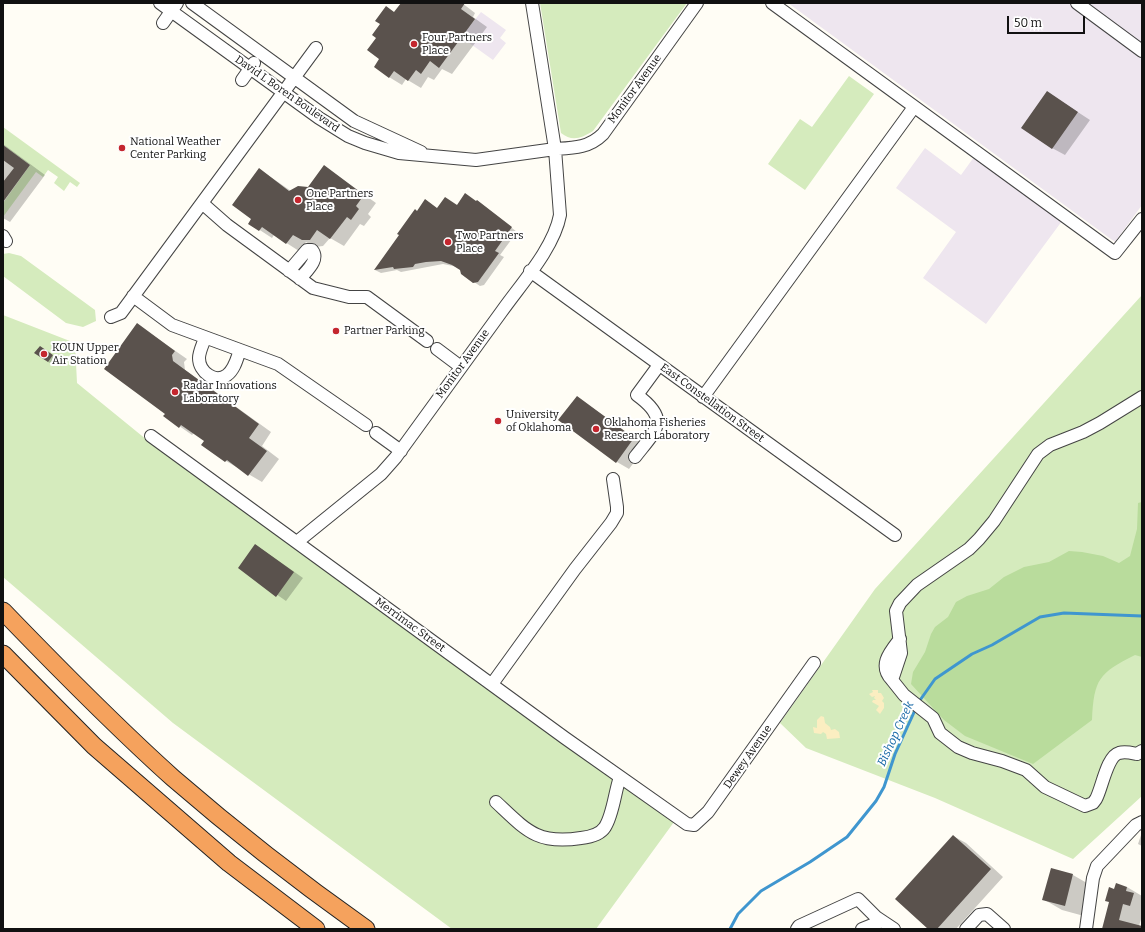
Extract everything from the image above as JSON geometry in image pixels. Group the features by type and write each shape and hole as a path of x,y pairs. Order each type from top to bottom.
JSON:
{"highway":[{"path":"3,611 77,688 173,778 260,849 366,929"},
{"path":"3,654 94,746 228,863 316,929"}],"street":[{"name":"David L Boren Boulevard","path":"160,3 174,7 250,69 332,127 348,136 378,148 399,154 426,154 476,160 555,149"},
{"name":"David L Boren Boulevard","path":"192,3 342,113 371,130 426,154"},
{"name":"Monitor Avenue","path":"297,542 381,474 401,451 530,272 558,226 559,197 555,149 532,3"},
{"name":"Monitor Avenue","path":"555,149 582,147 596,140 603,134 697,3"},
{"path":"772,3 1115,253 1142,219"},
{"path":"1077,3 1142,51"},
{"path":"163,23 174,7"},
{"path":"111,317 121,314 316,48"},
{"path":"242,80 261,54"},
{"path":"703,397 914,107"},
{"path":"332,127 342,113"},
{"path":"202,203 227,225 313,288 349,298 367,297 427,341"},
{"path":"289,271 307,250 312,250 315,254 315,259 300,279"},
{"name":"East Constellation Street","path":"530,272 895,535"},
{"path":"133,296 172,325 282,366 366,425"},
{"path":"205,338 199,357 199,362 201,369 211,377 217,378 227,375 234,367 240,350"},
{"path":"437,349 461,367"},
{"path":"635,457 657,425 657,416 650,405 637,395 659,365"},
{"path":"1140,754 1124,752 1115,754 1109,762 1096,799 1093,803 1085,806 1045,787 1026,770 958,747 940,733 933,718 904,695 892,680 899,662 900,639 896,611 900,603 917,585 969,549 979,539 994,521 1038,454 1050,445 1083,432 1100,423 1142,397"},
{"path":"376,433 401,451"},
{"name":"Merrimac Street","path":"151,436 670,813"},
{"path":"492,684 617,513 613,479"},
{"name":"Dewey Avenue","path":"670,813 690,825 698,822 720,796 814,663"},
{"path":"496,802 521,826 538,837 552,840 593,836 606,827 620,777"},
{"path":"1086,929 1093,878 1097,866 1136,825 1142,822"},
{"path":"797,929 799,926 858,899 882,921 894,929"},
{"path":"966,929 979,915 987,914 1004,929"},
{"path":"862,929 882,921"}],"shaded area":[{"path":"788,3 1142,3 1142,205 1115,242"},
{"path":"481,12 506,30 500,38 506,43 493,60 461,37"},
{"path":"925,148 961,175 974,157 1062,221 986,324 923,278 956,232 896,188"}],"green space":[{"path":"540,3 687,3 593,131 585,136 573,138 565,136 561,133"},
{"path":"849,76 874,94 805,190 768,164 800,119 812,127"},
{"path":"3,127 80,183 77,187 70,182 64,191 54,183 58,177 48,170 43,177 36,172 3,217 3,203 30,165 3,145"},
{"path":"9,253 21,256 95,310 96,321 83,327 66,323 3,276 3,254"},
{"path":"1142,295 1142,796 1073,859 935,798 806,748 780,723 875,589"},
{"path":"3,315 75,343 77,383 147,440 493,693 674,822 596,929 452,929 173,723 3,577"},
{"path":"1142,502 1142,657 1135,655 1123,661 1113,667 1101,679 1094,695 1092,720 1033,764 965,736 944,720 911,684 913,672 925,652 931,634 935,627 948,617 956,602 967,596 989,589 1004,577 1024,567 1049,562 1069,551 1103,556 1119,563 1130,556 1137,529 1138,503"}],"sand":[{"path":"872,690 878,690 878,693 881,693 884,698 882,701 884,703 884,708 880,714 876,710 879,706 872,702 873,700 876,700 874,698 875,696 872,697 869,694 873,692"},
{"path":"821,716 824,717 825,723 831,730 835,729 839,732 840,738 827,739 826,734 823,732 821,734 814,733 813,727 817,728 817,720"}],"building":[{"name":"Four Partners Place","path":"401,3 465,3 461,9 475,19 439,68 430,61 421,74 416,70 408,81 394,71 389,78 374,67 379,59 367,50 376,38 372,35 380,24 375,21 386,6 394,12"},
{"path":"1047,91 1078,112 1052,149 1021,128"},
{"path":"3,145 30,165 3,202 3,182 14,168 3,160"},
{"name":"One Partners Place","path":"324,165 364,195 356,206 359,209 351,220 347,217 330,239 317,230 310,240 302,240 293,235 286,244 262,227 259,231 248,224 251,219 232,205 259,168 289,191 298,186 308,187"},
{"name":"Two Partners Place","path":"465,193 476,201 477,200 512,227 495,251 499,253 478,282 473,283 461,274 460,270 441,261 415,264 413,267 394,269 393,267 374,270 399,235 397,234 415,209 417,211 425,199 437,208 445,197 457,205"},
{"name":"Radar Innovations Laboratory","path":"137,323 175,351 172,355 173,361 259,424 249,438 267,451 248,476 227,460 225,462 201,445 204,441 181,425 179,428 163,416 165,414 104,369"},
{"name":"KOUN Upper Air Station","path":"40,346 53,355 48,362 34,353"},
{"name":"Oklahoma Fisheries Research Laboratory","path":"577,396 634,438 616,463 558,420"},
{"path":"255,544 294,572 276,597 238,568"},
{"path":"953,835 991,869 937,929 928,929 895,899"},
{"path":"1051,868 1073,874 1065,906 1042,900"},
{"path":"1116,883 1127,887 1126,891 1134,893 1130,906 1123,904 1119,920 1142,926 1142,929 1102,929 1109,902 1105,901 1109,887 1114,889"}],"waterway":[{"name":"Bishop Creek","path":"918,703 935,679 972,654 992,645 1040,617 1064,613 1142,616"},
{"name":"Bishop Creek","path":"730,929 738,914 761,891 810,862 847,837 876,801 884,787 895,754 916,708"}],"place":[{"name":"Four Partners Place","path":"414,44"},
{"name":"National Weather Center Parking","path":"122,148"},
{"name":"One Partners Place","path":"298,200"},
{"name":"Two Partners Place","path":"448,242"},
{"name":"Partner Parking","path":"336,331"},
{"name":"KOUN Upper Air Station","path":"44,354"},
{"name":"Radar Innovations Laboratory","path":"175,392"},
{"name":"University of Oklahoma","path":"498,421"},
{"name":"Oklahoma Fisheries Research Laboratory","path":"596,429"}]}
